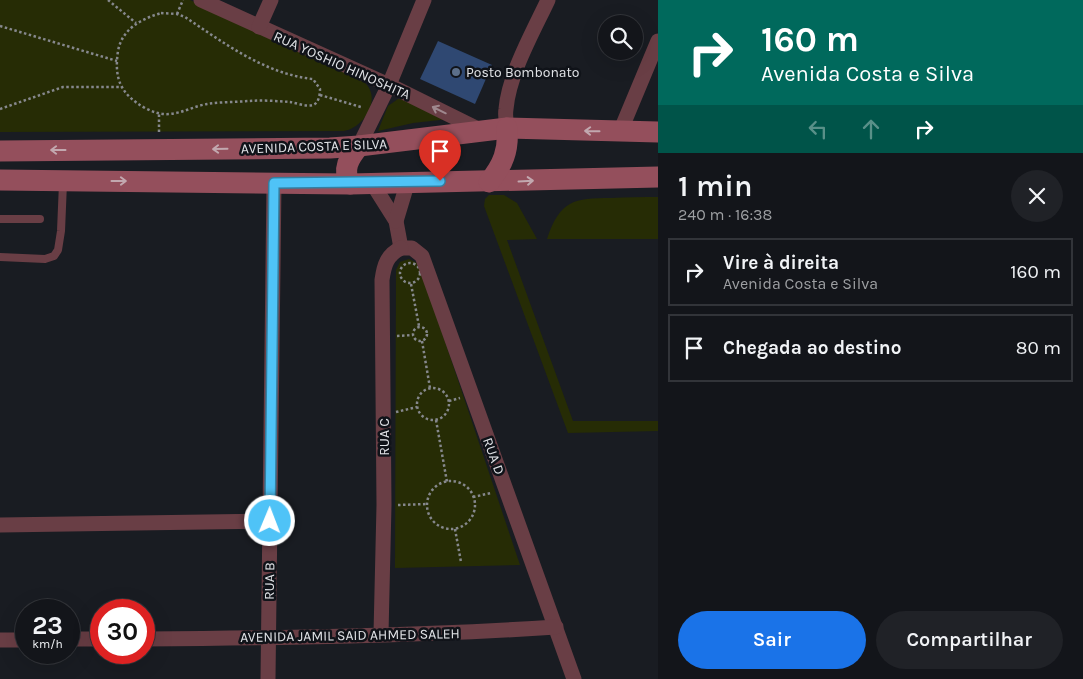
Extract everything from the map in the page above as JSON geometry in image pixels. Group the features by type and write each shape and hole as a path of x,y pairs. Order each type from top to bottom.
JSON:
{"main road":[{"name":"AVENIDA COSTA E SILVA","path":"0,150 360,146 507,128 658,132"},
{"path":"489,182 503,161 507,149 507,128"},
{"path":"350,184 347,178 348,164 351,156 360,146"},
{"path":"0,180 350,184 408,181 489,182 658,177"}],"street":[{"name":"RUA YOSHIO HINOSHITA","path":"201,0 389,85 482,131"},
{"path":"259,27 271,0"},
{"path":"360,146 389,85 424,0"},
{"path":"507,128 506,109 510,88 548,0"},
{"path":"620,132 658,41"},
{"path":"396,221 408,181"},
{"name":"RUA B","path":"268,679 274,183"},
{"path":"372,183 396,221 401,248"},
{"name":"RUA C","path":"381,634 384,505 382,280 386,262 392,253 401,248"},
{"name":"RUA D","path":"401,248 412,248 422,256 574,679"},
{"path":"0,525 270,521"},
{"name":"AVENIDA JAMIL SAID AHMED SALEH","path":"155,639 268,638 556,627"},
{"path":"0,640 15,640"}],"lane":[{"path":"0,257 45,259 54,256 58,250 61,231 63,181"},
{"path":"0,219 40,220"}],"path":[{"path":"108,0 136,23"},
{"path":"177,14 183,0"},
{"path":"161,13 177,14 185,17 232,48 279,72 299,78 313,79 320,89 318,101 313,105 251,101 207,104 171,114 160,114 134,102 121,87 117,61 119,47 127,32 136,23 146,17 161,13"},
{"path":"0,26 117,61"},
{"path":"0,108 64,87 121,87"},
{"path":"320,95 377,112"},
{"path":"408,263 414,264 419,268 420,275 417,281 411,284 405,283 400,278 399,272 402,266 408,263"},
{"path":"411,284 419,326"},
{"path":"419,326 424,327 428,332 426,339 422,341"},
{"path":"419,326 413,334 417,340 422,341"},
{"path":"422,341 430,388"},
{"path":"430,388 442,390 449,401 446,413 436,420 424,417 417,407 419,395 430,388"},
{"path":"384,415 417,407"},
{"path":"436,420 446,482"},
{"path":"446,482 456,482 464,486 474,497 474,510 470,519 464,525 455,529 437,525 430,518 427,504 431,491 438,485 446,482"},
{"path":"474,497 507,489"},
{"path":"384,505 427,504"},
{"path":"455,529 461,562"}],"green space":[{"path":"0,0 190,0 363,81 369,88 371,95 369,110 359,124 344,131 0,132"},
{"path":"398,99 404,99 449,119 413,123 378,131 388,106"},
{"path":"489,195 504,195 517,203 537,239 507,240 573,421 658,421 658,431 568,433 484,206 485,199"},
{"path":"658,197 658,239 547,239 557,216 570,204 598,198"},
{"path":"409,259 419,264 520,565 395,568 396,270 400,262"}],"building":[{"name":"Posto Bombonato","path":"438,41 492,65 475,104 420,79"}],"place":[{"name":"Posto Bombonato","path":"456,72"}],"route":[{"path":"270,521 274,183 350,184 440,181"}]}
